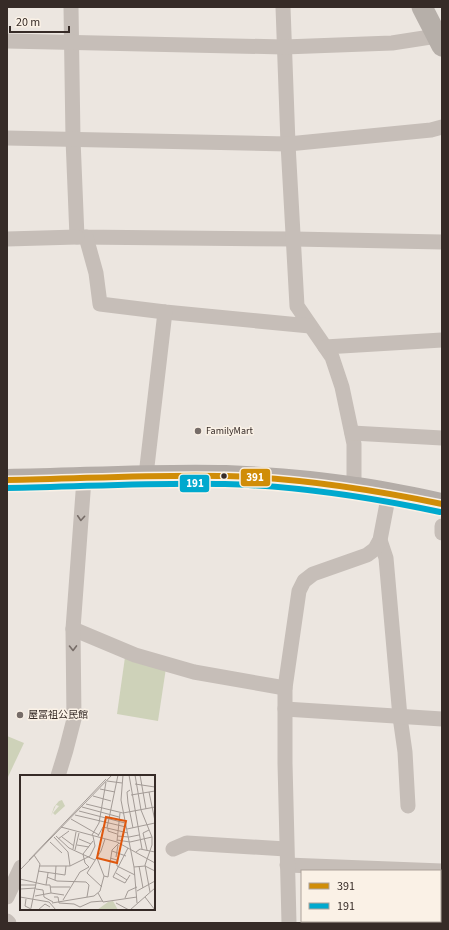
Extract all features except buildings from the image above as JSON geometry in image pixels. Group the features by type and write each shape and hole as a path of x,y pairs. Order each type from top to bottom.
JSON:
{"main road":[{"path":"7,480 84,479 146,476 226,476 354,487 442,504"}],"street":[{"path":"71,7 73,139 81,237 96,273 100,304 310,326"},
{"path":"283,7 288,144 297,306 332,357 342,387 354,444 354,487"},
{"path":"7,41 284,47 439,41 422,7"},
{"path":"7,138 288,144 432,130 442,127"},
{"path":"7,240 81,237 442,242"},
{"path":"146,476 165,312"},
{"path":"324,347 442,340"},
{"path":"352,433 442,438"},
{"path":"58,775 74,718 73,629 84,479"},
{"path":"289,923 284,763 285,688 299,592 304,581 313,574 367,555 375,549 380,540 389,493"},
{"path":"442,526 442,533"},
{"path":"380,540 386,558 400,717 405,752 408,806"},
{"path":"73,629 135,655 194,672 285,688"},
{"path":"285,709 442,719"},
{"path":"173,849 187,843 286,849"},
{"path":"287,865 416,870"},
{"path":"7,897 20,869"}],"green space":[{"path":"125,657 166,668 158,721 117,714"},
{"path":"7,736 24,743 7,779"}],"transit line":[{"name":"391","path":"7,480 171,476 253,477 334,485 442,504"},
{"name":"191","path":"7,488 170,484 252,485 333,493 440,512"}],"place":[{"name":"FamilyMart","path":"198,431"},
{"name":"屋冨祖公民館","path":"20,715"}]}
